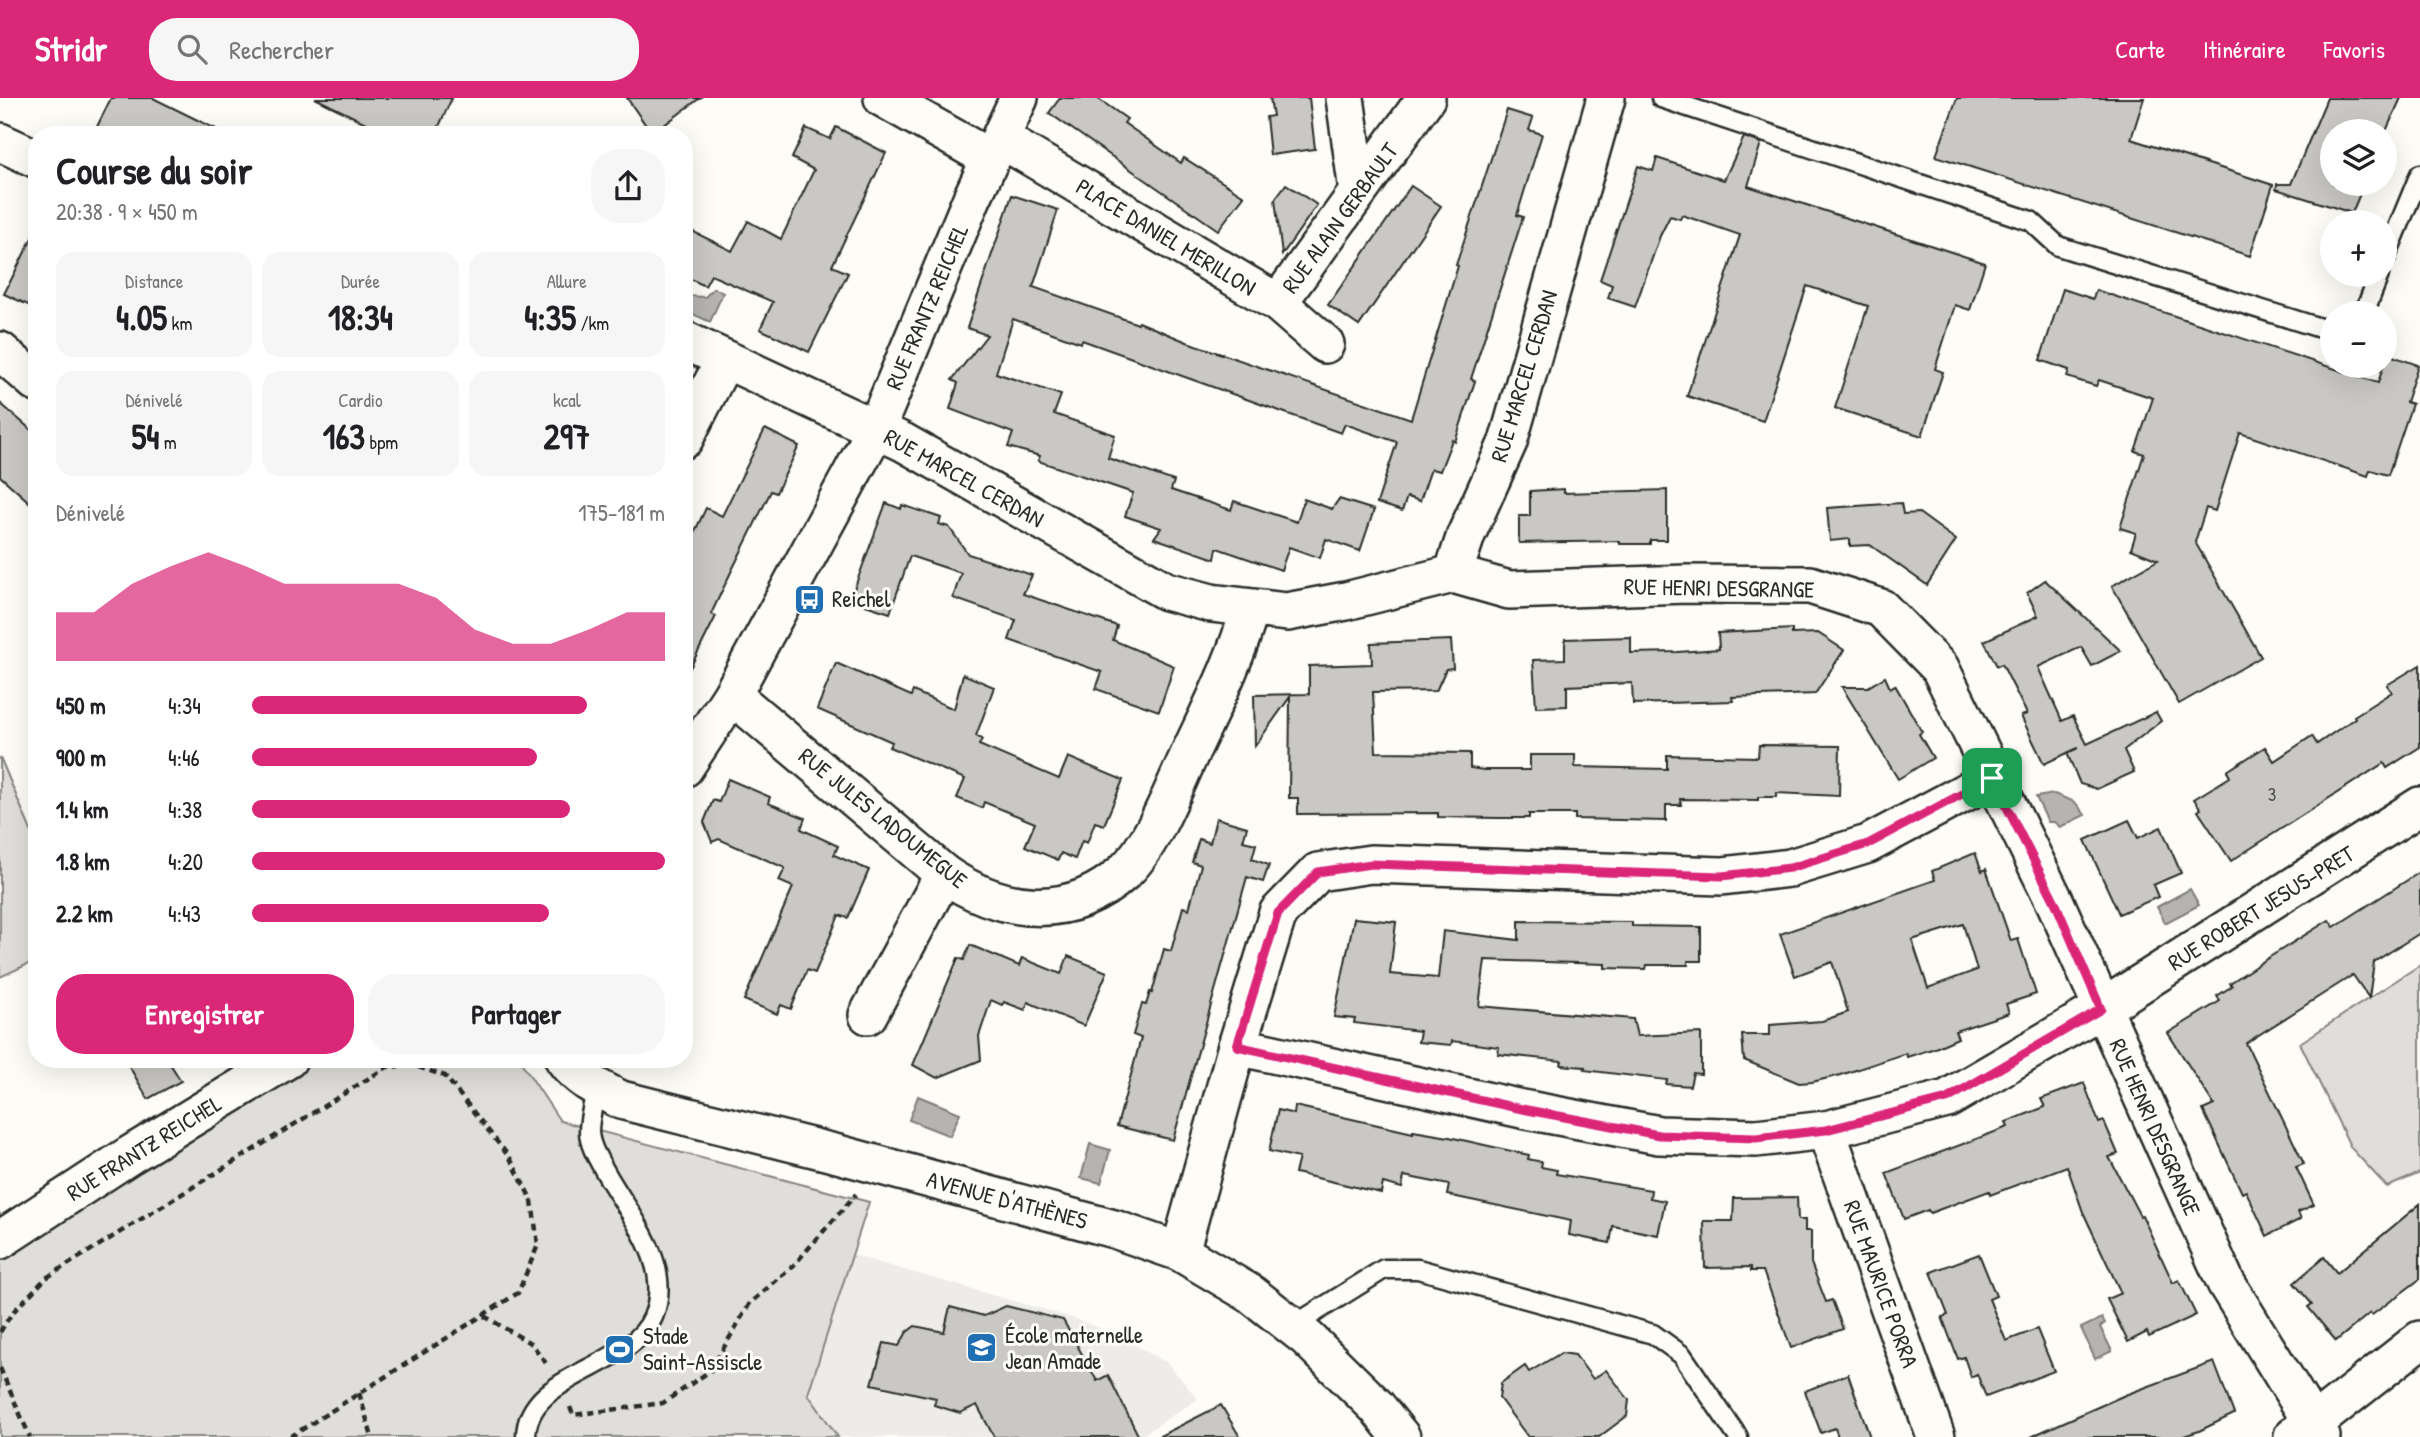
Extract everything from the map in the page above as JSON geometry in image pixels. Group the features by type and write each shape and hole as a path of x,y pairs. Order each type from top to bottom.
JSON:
{"street":[{"name":"PLACE DANIEL MERILLON","path":"883,98 996,149 1278,303 1325,344"},
{"name":"RUE FRANTZ REICHEL","path":"693,754 732,695 876,429 1018,98"},
{"path":"1345,98 1358,191"},
{"name":"RUE ALAIN GERBAULT","path":"1278,303 1426,98"},
{"name":"RUE MARCEL CERDAN","path":"693,344 903,442 1166,591 1211,603 1286,612 1453,574 1466,535 1508,442 1606,98"},
{"path":"0,351 28,375"},
{"path":"693,421 725,359"},
{"name":"RUE HENRI DESGRANGE","path":"1453,574 1508,590 1687,584 1810,585 1881,608 1940,668 2055,902 2226,1283 2308,1433"},
{"name":"RUE JULES LADOUMEGUE","path":"732,695 944,874 964,887 1003,903 1035,908 1087,899 1125,871 1153,831 1238,652 1250,609"},
{"path":"1180,1252 1237,1046 1278,913 1318,872 1371,864 1722,876 1790,868 1868,844 1992,778"},
{"name":"RUE ROBERT JESUS-PRET","path":"1237,1046 1522,1109 1659,1135 1756,1138 1826,1130 1947,1099 2101,1009 2420,806"},
{"path":"868,1015 944,874"},
{"name":"RUE FRANTZ REICHEL","path":"0,1240 130,1155 273,1068"},
{"name":"AVENUE D'ATHÈNES","path":"570,1068 597,1088 621,1100 838,1154 1114,1228 1180,1252 1251,1294 1293,1326 1377,1408 1401,1437"},
{"name":"RUE MAURICE PORRA","path":"1826,1130 1936,1437"},
{"path":"2308,1433 2420,1340"}],"lane":[{"path":"1661,98 1714,106 2031,220 2058,246 2320,328"},
{"path":"2397,230 2420,174"},
{"path":"526,1437 526,1424 542,1397 635,1340 653,1318 659,1288 656,1261 596,1155 589,1131 597,1088"},
{"path":"1293,1326 1384,1269 1419,1269 1653,1334 1682,1355 1738,1437"}],"path":[{"path":"0,1332 12,1313 46,1278 385,1068"},
{"path":"290,1437 517,1293 538,1245 532,1201 510,1158 445,1076 421,1068"},
{"path":"484,1316 532,1344 561,1385 573,1415 663,1403 710,1371 750,1303 794,1265 854,1195 866,1191"},
{"path":"0,1368 30,1437"},
{"path":"359,1393 372,1437"}],"shaded area":[{"path":"714,288 723,293 710,322 693,314 693,296 705,297"},
{"path":"0,757 28,824 28,964 0,977"},
{"path":"2054,794 2075,802 2085,815 2060,827 2054,822 2048,822 2036,797"},
{"path":"2190,889 2199,905 2165,923 2157,907"},
{"path":"2420,965 2420,1173 2387,1187 2351,1148 2300,1043"},
{"path":"245,1068 525,1068 560,1121 869,1202 808,1394 838,1437 0,1437 0,1214 2,1217"},
{"path":"918,1096 960,1113 950,1136 909,1120"},
{"path":"1090,1144 1110,1150 1101,1183 1081,1178"},
{"name":"École maternelle Jean Amade","path":"852,1255 1069,1317 1114,1333 1167,1363 1198,1399 1139,1437 838,1437 808,1394"},
{"path":"2102,1318 2105,1323 2100,1327 2112,1351 2095,1359 2081,1328"}],"building":[{"path":"111,98 153,98 210,126 97,126"},
{"path":"315,98 452,98 439,126 372,126"},
{"path":"627,98 700,98 663,126 646,126"},
{"path":"1060,98 1097,98 1127,119 1124,123 1181,163 1184,158 1244,196 1218,230 1049,113"},
{"path":"1270,98 1309,98 1315,149 1270,155 1266,117 1273,116"},
{"path":"1957,98 2144,98 2131,139 2273,185 2250,256 1936,156"},
{"path":"2327,98 2401,98 2391,119 2320,119 2320,196 2359,196 2353,210 2342,210 2276,189 2277,184 2291,184"},
{"path":"1507,110 1533,118 1529,130 1542,134 1517,215 1523,217 1471,379 1475,381 1455,442 1452,440 1440,471 1431,469 1420,501 1407,497 1402,511 1377,503 1397,442 1345,424 1341,433 1082,340 1081,343 1013,319 996,373 1061,395 1054,414 1115,435 1108,458 1174,481 1171,490 1231,510 1234,501 1297,522 1304,499 1332,509 1339,499 1374,510 1360,551 1326,539 1320,558 1289,547 1281,570 1217,548 1215,559 1154,538 1161,528 1125,516 1133,493 1038,461 1040,456 1008,447 1013,433 950,409 958,383 952,380 987,335 967,328 1012,195 1058,210 1033,287 1411,419 1458,266 1456,265"},
{"path":"836,127 886,153 832,266 848,273 809,352 760,329 773,302 711,275 705,286 693,280 693,232 732,251 748,221 781,239 814,170 792,158 806,128 830,139"},
{"path":"1744,137 1761,143 1748,186 1985,263 1970,310 1955,305 1935,369 1943,372 1922,436 1835,408 1868,306 1807,286 1763,421 1687,396 1740,235 1682,215 1680,219 1670,216 1660,236 1635,307 1608,298 1612,285 1600,280 1638,166 1653,171 1657,158 1724,180"},
{"path":"1286,184 1317,205 1282,255 1275,199"},
{"path":"1411,186 1441,206 1359,326 1328,305"},
{"path":"28,246 28,305 4,294"},
{"path":"2063,289 2093,299 2096,290 2320,364 2320,378 2363,378 2378,383 2380,378 2397,378 2397,358 2418,365 2406,402 2412,404 2388,475 2370,470 2368,476 2240,433 2215,511 2206,508 2195,542 2261,657 2179,704 2112,586 2158,560 2131,549 2136,533 2120,528 2144,454 2135,451 2153,398 2099,380 2096,386 2067,377 2069,370 2040,360"},
{"path":"0,403 28,427 28,501 0,476"},
{"path":"765,429 799,446 776,493 771,491 731,572 711,614 716,616 693,662 693,535 706,508 722,516"},
{"path":"1564,489 1564,493 1667,490 1667,540 1650,540 1650,544 1620,544 1620,541 1519,543 1519,516 1530,516 1530,491"},
{"path":"886,503 901,509 902,505 941,518 939,524 949,527 968,554 1032,575 1023,594 1117,626 1113,640 1174,666 1159,711 1096,689 1102,672 1009,640 1016,620 953,598 961,573 910,556 890,613 850,600"},
{"path":"1901,503 1903,514 1919,513 1956,540 1927,585 1870,545 1850,546 1850,539 1830,541 1827,508"},
{"path":"2045,580 2121,651 2092,666 2081,647 2038,667 2062,721 2073,716 2087,744 2156,712 2161,721 2124,750 2134,772 2097,789 2080,784 2067,753 2044,764 2021,716 2027,714 2002,664 1997,666 1984,641 2038,616 2027,593"},
{"path":"1792,629 1792,634 1818,633 1844,650 1815,694 1732,697 1733,701 1633,704 1632,683 1567,686 1567,706 1536,707 1533,660 1565,659 1565,639 1631,637 1631,653 1678,652 1719,649 1718,633"},
{"path":"1451,640 1453,668 1446,669 1436,691 1373,692 1376,752 1470,753 1470,768 1484,770 1530,770 1530,755 1575,755 1575,767 1667,769 1667,755 1758,757 1759,745 1840,746 1839,796 1776,793 1776,797 1758,797 1758,800 1680,799 1681,805 1666,805 1666,821 1575,819 1575,814 1529,814 1529,818 1498,818 1438,817 1438,813 1298,814 1298,798 1289,798 1290,697 1255,746 1254,695 1309,694 1309,666 1372,664 1371,643"},
{"path":"836,663 911,696 913,691 954,709 963,674 994,687 976,736 982,739 979,745 1059,779 1068,757 1123,780 1104,825 1095,822 1087,843 1082,841 1075,859 1061,853 1058,860 1025,846 1035,823 984,802 982,808 957,798 965,779 889,747 892,742 817,709"},
{"path":"2420,665 2420,747 2387,768 2384,763 2231,861 2198,811 2201,809 2194,799 2230,777 2227,771 2265,747 2274,761 2312,736 2317,744 2392,692 2387,685"},
{"path":"1885,677 1890,688 1895,685 1922,732 1919,734 1933,758 1898,779 1842,687 1868,687"},
{"path":"728,779 770,797 768,803 805,818 801,829 838,846 834,855 869,870 848,918 839,915 815,973 807,970 791,1009 781,1005 777,1014 744,1000 793,887 779,881 785,868 719,839 712,842 704,822 713,800 719,802"},
{"path":"1216,818 1247,827 1243,841 1256,844 1252,859 1269,865 1263,882 1247,877 1173,1140 1117,1126 1141,1038 1133,1035 1142,1004 1146,1005 1150,992 1152,993 1164,949 1171,951 1183,907 1189,909 1201,865 1192,862 1199,839 1210,843"},
{"path":"2129,820 2138,838 2161,827 2181,873 2153,885 2158,897 2119,914 2085,840"},
{"path":"1975,853 1982,871 1986,869 2011,941 2018,939 2036,994 2006,1004 2009,1013 1955,1031 1958,1038 1935,1048 1907,1057 1906,1053 1812,1082 1799,1083 1744,1060 1742,1035 1770,1035 1770,1025 1822,1021 1848,1012 1832,962 1795,976 1780,934 1935,880 1932,871","holes":["1963,924 1977,970 1928,988 1912,940"]},
{"path":"2420,872 2420,933 2374,962 2369,998 2353,975 2246,1043 2304,1164 2296,1167 2314,1205 2298,1212 2301,1219 2267,1236 2246,1191 2242,1193 2203,1110 2214,1105 2168,1033 2220,1001 2217,996 2232,986 2230,983 2268,958 2329,920 2334,927"},
{"path":"1354,918 1396,922 1390,974 1438,978 1443,931 1519,940 1519,921 1632,922 1632,926 1701,927 1701,961 1688,961 1688,965 1647,965 1646,969 1605,968 1605,964 1485,960 1479,1006 1633,1019 1637,1036 1701,1033 1701,1074 1693,1073 1690,1086 1666,1084 1667,1080 1561,1065 1562,1061 1498,1054 1499,1047 1452,1041 1451,1045 1418,1042 1420,1031 1354,1023 1355,1019 1334,1017"},
{"path":"970,945 1019,966 1022,958 1061,974 1068,956 1107,972 1084,1026 1028,1002 1025,1010 991,1000 979,1036 981,1060 937,1078 913,1065 958,958 964,960"},
{"path":"130,1068 173,1068 181,1081 148,1099"},
{"path":"2084,1083 2099,1123 2104,1121 2118,1154 2109,1157 2140,1216 2142,1215 2173,1283 2179,1280 2196,1315 2149,1337 2147,1332 2128,1342 2107,1299 2121,1293 2083,1212 2067,1166 1990,1195 1989,1191 1930,1213 1928,1210 1904,1219 1886,1173 2008,1127 2006,1122 2045,1107 2041,1099"},
{"path":"1295,1106 1413,1133 1449,1137 1529,1155 1528,1159 1542,1162 1541,1167 1557,1170 1556,1174 1651,1190 1650,1198 1665,1201 1658,1235 1613,1226 1610,1243 1569,1235 1571,1221 1447,1195 1449,1185 1404,1176 1402,1188 1383,1183 1381,1193 1295,1173 1299,1158 1269,1151 1278,1110 1294,1114"},
{"path":"1797,1197 1798,1220 1805,1220 1805,1231 1811,1231 1811,1263 1826,1302 1832,1300 1843,1329 1791,1348 1763,1271 1751,1271 1751,1267 1705,1268 1704,1221 1733,1221 1734,1198"},
{"path":"2420,1204 2420,1279 2372,1315 2370,1313 2336,1341 2308,1307 2312,1304 2294,1283 2324,1257 2337,1273"},
{"path":"1979,1254 1996,1296 1989,1299 2006,1341 2037,1329 2054,1371 1986,1397 1977,1374 1971,1377 1964,1357 1958,1359 1942,1317 1948,1315 1931,1272"},
{"path":"1006,1306 1063,1320 1097,1381 1108,1375 1139,1437 994,1437 977,1405 960,1413 934,1405 936,1398 872,1384 884,1343 899,1346 907,1332 915,1326 944,1332 950,1307 984,1316"},
{"path":"1561,1353 1575,1355 1593,1379 1606,1370 1629,1400 1627,1416 1599,1437 1528,1437 1499,1398 1501,1383 1525,1366 1529,1372"},
{"path":"2214,1362 2234,1414 2199,1431 2181,1437 2030,1437 2125,1395"},
{"path":"1848,1374 1870,1437 1838,1437 1835,1428 1821,1433 1805,1391"},
{"path":"1221,1405 1240,1437 1158,1437"}],"place":[{"name":"Reichel","path":"809,599"},
{"name":"École maternelle Jean Amade","path":"982,1348"},
{"name":"Stade Saint-Assiscle","path":"620,1349"}],"route":[{"path":"1992,778 2055,902 2101,1009 1947,1099 1826,1130 1756,1138 1659,1135 1522,1109 1237,1046 1278,913 1318,872 1371,864 1722,876 1790,868 1868,844 1992,778"}]}
